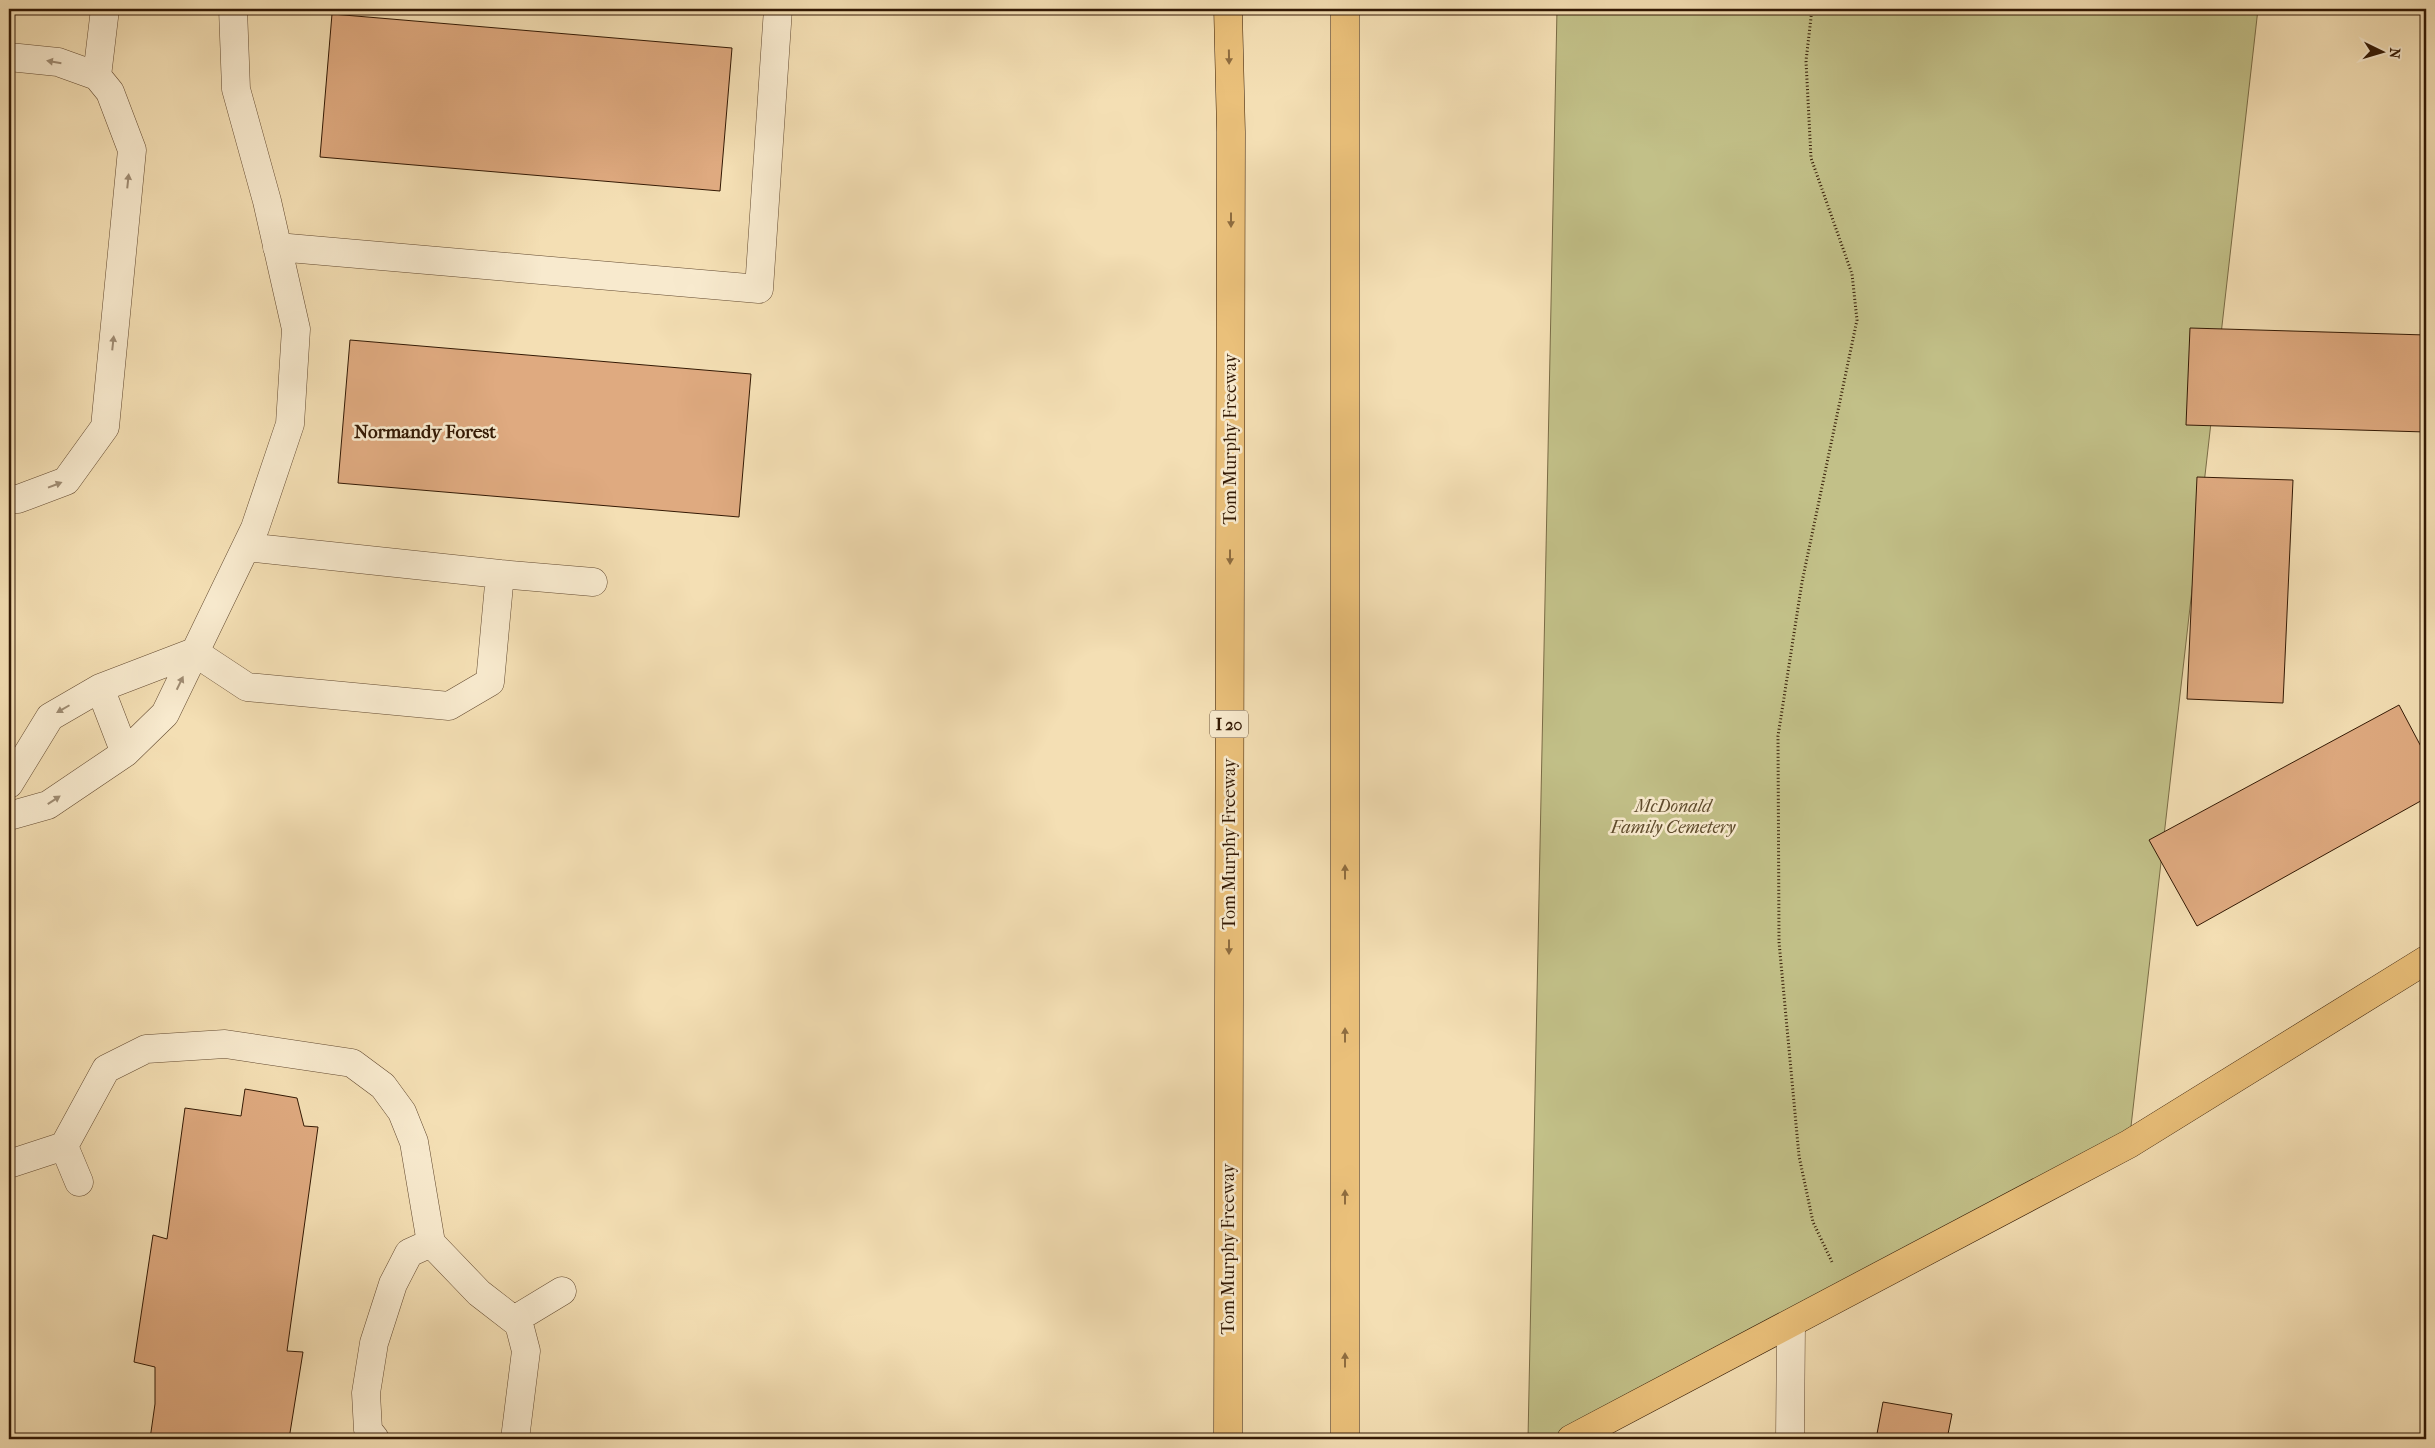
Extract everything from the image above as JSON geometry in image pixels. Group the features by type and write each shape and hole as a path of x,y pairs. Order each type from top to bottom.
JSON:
{"main road":[{"name":"Tom Murphy Freeway","path":"1228,9 1231,162 1228,1439"},
{"path":"1345,9 1345,1439"},
{"path":"1572,1439 2129,1144 2426,960"}],"street":[{"path":"97,76 105,9"},
{"path":"9,816 48,805 125,753 165,714 255,528 290,424 296,329 236,89 233,9"},
{"path":"277,247 759,289 778,9"},
{"path":"9,57 58,62 97,76 110,92 132,150 105,427 66,481 18,499 9,499"},
{"path":"246,547 593,582"},
{"path":"194,652 247,687 449,706 490,682 500,574"},
{"path":"9,784 50,717 100,688 194,652"},
{"path":"100,688 125,753"},
{"path":"9,1164 64,1146 106,1069 146,1049 225,1044 352,1063 383,1086 402,1112 414,1142 431,1243 479,1293 519,1324 526,1352 515,1439"},
{"path":"64,1146 78,1182"},
{"path":"375,1439 368,1430 366,1393 374,1343 393,1284 409,1253 431,1243"},
{"path":"514,1320 562,1291"},
{"path":"1790,1439 1791,1324"}],"path":[{"path":"1812,9 1806,61 1811,158 1852,274 1857,320 1802,582 1778,736 1779,942 1799,1156 1813,1222 1847,1294"}],"green space":[{"name":"McDonald Family Cemetery","path":"1557,9 2258,9 2129,1144 1595,1439 1528,1439"}],"building":[{"path":"332,14 732,48 720,191 320,157"},
{"path":"2190,328 2426,335 2426,432 2186,425"},
{"path":"350,340 751,374 739,517 338,483"},
{"path":"2197,477 2293,480 2283,703 2187,699"},
{"path":"2399,705 2426,756 2426,798 2197,926 2149,840"},
{"path":"245,1089 297,1098 304,1126 318,1127 287,1351 303,1352 289,1439 150,1439 155,1404 155,1367 134,1362 153,1235 167,1239 185,1108 241,1116"},
{"path":"1883,1402 1952,1414 1947,1439 1876,1439"}],"district":[{"name":"Normandy Forest","path":"425,431"}]}
